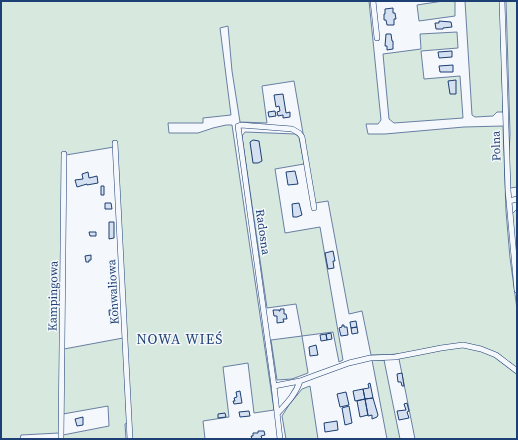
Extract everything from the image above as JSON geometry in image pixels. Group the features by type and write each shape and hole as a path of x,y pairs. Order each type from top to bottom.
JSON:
{"street":[{"path":"374,1 377,38"},
{"name":"Polna","path":"502,1 509,201 517,290"},
{"name":"Radosna","path":"280,439 238,126 241,124 292,129 301,134 314,208"},
{"name":"Konwaliowa","path":"115,143 130,439"},
{"name":"Kampingowa","path":"61,439 64,154"},
{"path":"509,201 517,199"},
{"path":"274,386 300,382 349,363 370,358 395,357 463,345 481,348 496,355 517,371"},
{"path":"277,414 298,389 300,382"}],"shaded area":[{"path":"1,1 369,1 381,120 378,124 366,124 368,134 385,134 464,127 503,126 506,211 510,258 517,309 517,439 415,439 398,354 371,355 362,311 349,314 328,201 315,203 294,81 262,86 267,123 240,122 232,71 228,26 220,28 231,115 203,118 203,123 168,123 169,133 198,133 213,128 232,125 274,410 254,413 248,363 223,367 229,417 203,421 205,439 131,439 114,147 66,155 59,433 21,435 20,439 1,439"},
{"path":"443,1 455,1 455,16 419,21 417,5"},
{"path":"465,1 500,1 503,112 497,112 493,116 475,117 472,115"},
{"path":"506,1 517,1 517,187 510,188 510,134"},
{"path":"457,32 458,48 421,51 424,79 460,76 463,118 394,123 389,119 383,54 421,49 420,34"},
{"path":"245,132 295,134 299,137 304,164 275,169 285,233 320,227 343,360 339,362 333,332 302,336 296,304 267,308 242,136"},
{"path":"517,209 517,279 512,214"},
{"path":"302,336 308,373 292,379 277,380 271,340"},
{"path":"123,338 127,423 125,424 126,439 63,439 63,435 109,426 108,406 63,414 64,349"},
{"path":"372,360 384,360 400,439 387,439"},
{"path":"310,386 318,439 286,439 282,416 302,389"}],"building":[{"path":"393,8 393,13 395,13 396,19 394,19 394,25 387,25 386,20 384,20 385,9"},
{"path":"439,21 451,22 452,27 436,29 435,23 439,23"},
{"path":"386,34 391,34 393,49 387,50 387,46 385,46"},
{"path":"452,51 452,57 439,58 438,52"},
{"path":"453,65 453,72 440,72 439,66"},
{"path":"456,80 456,94 450,94 448,81"},
{"path":"283,94 286,113 290,112 290,117 283,118 283,115 278,116 277,112 280,111 279,106 276,107 274,95"},
{"path":"275,111 276,116 269,117 268,112"},
{"path":"253,140 259,141 262,161 258,163 253,163 250,142"},
{"path":"295,171 298,184 288,185 286,172"},
{"path":"88,172 89,178 97,176 98,183 77,187 75,180 83,179 82,174"},
{"path":"101,186 104,186 104,195 101,195"},
{"path":"105,203 111,203 112,209 105,209"},
{"path":"299,203 302,215 293,217 292,204"},
{"path":"109,222 114,222 114,238 109,239"},
{"path":"89,232 96,232 96,236 90,236"},
{"path":"333,251 335,261 333,261 334,268 328,269 325,253"},
{"path":"91,255 91,260 86,262 85,256"},
{"path":"280,309 284,309 284,314 286,314 287,319 283,319 284,322 277,323 277,316 274,316 273,310 280,311"},
{"path":"109,310 115,310 116,323 110,323"},
{"path":"356,321 357,327 351,328 350,322"},
{"path":"342,325 347,327 348,335 341,336 339,328 342,327"},
{"path":"357,327 358,333 352,334 351,328"},
{"path":"331,333 332,339 327,340 326,334"},
{"path":"326,334 327,340 321,341 320,335"},
{"path":"316,345 318,355 310,356 309,347"},
{"path":"402,373 404,386 402,386 401,382 398,382 397,374"},
{"path":"370,383 373,398 365,399 363,389 369,388 368,384"},
{"path":"363,389 365,399 355,401 353,391"},
{"path":"240,391 242,403 234,404 234,398 237,397 236,392"},
{"path":"346,392 349,405 340,407 337,394"},
{"path":"373,398 378,415 372,419 372,415 368,416 365,399"},
{"path":"365,399 368,415 360,417 357,401"},
{"path":"407,403 409,418 399,420 397,411 406,410 404,404"},
{"path":"349,406 352,423 345,425 342,408"},
{"path":"249,411 250,416 240,417 239,412"},
{"path":"225,413 226,417 218,418 218,414"},
{"path":"83,417 83,425 77,426 75,419"},
{"path":"337,421 338,430 325,432 324,423"},
{"path":"258,431 264,431 265,435 261,436 262,439 252,439 251,436 253,436 253,433 258,433"}],"district":[{"name":"NOWA WIEŚ","path":"180,339"}]}
